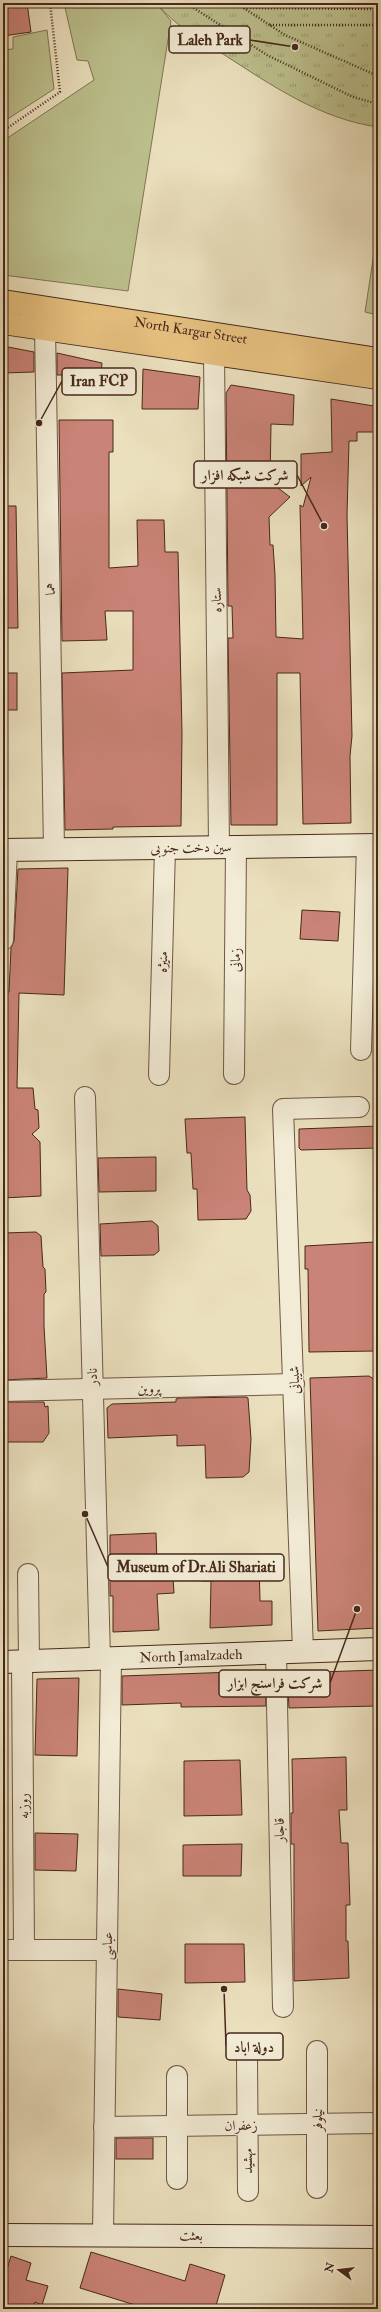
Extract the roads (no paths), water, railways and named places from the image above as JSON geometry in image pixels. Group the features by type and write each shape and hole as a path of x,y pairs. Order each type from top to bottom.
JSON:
{"main road":[{"path":"3,301 45,318 214,344 378,378"},
{"path":"3,323 45,318"},
{"name":"North Kargar Street","path":"214,344 378,359"}],"street":[{"name":"هما","path":"45,318 54,849"},
{"name":"ستاره","path":"214,344 227,847"},
{"name":"سین دخت جنوبی","path":"5,850 372,845"},
{"path":"361,1050 372,845"},
{"name":"زمانی","path":"227,847 234,1074"},
{"name":"منیژه","path":"159,1075 165,848"},
{"path":"3,940 5,850"},
{"name":"نادر","path":"85,1096 92,1389 106,1658"},
{"name":"شیبانی","path":"303,1651 283,1109 359,1107"},
{"name":"پروین","path":"3,1391 294,1384"},
{"name":"روزبه","path":"24,1950 18,1661 28,1574"},
{"name":"North Jamalzadeh","path":"18,1661 378,1649"},
{"name":"قاجار","path":"276,1652 283,2007"},
{"name":"عباسی","path":"103,2234 107,1950 106,1658"},
{"path":"3,1950 107,1950"},
{"name":"نیلوفر","path":"317,2051 317,2188"},
{"name":"مهشید","path":"247,2058 248,2191"},
{"path":"176,2180 177,2076"},
{"name":"زعفران","path":"104,2127 378,2124"},
{"name":"بعثت","path":"3,2235 103,2234 378,2237"}],"place":[{"name":"Laleh Park","path":"295,47"},
{"name":"Iran FCP","path":"39,423"},
{"name":"شرکت شبکه افزار","path":"324,526"},
{"name":"Museum of Dr.Ali Shariati","path":"85,1514"},
{"name":"شرکت فراسنج ابزار","path":"357,1609"},
{"name":"دولة اباد","path":"224,1989"}]}
